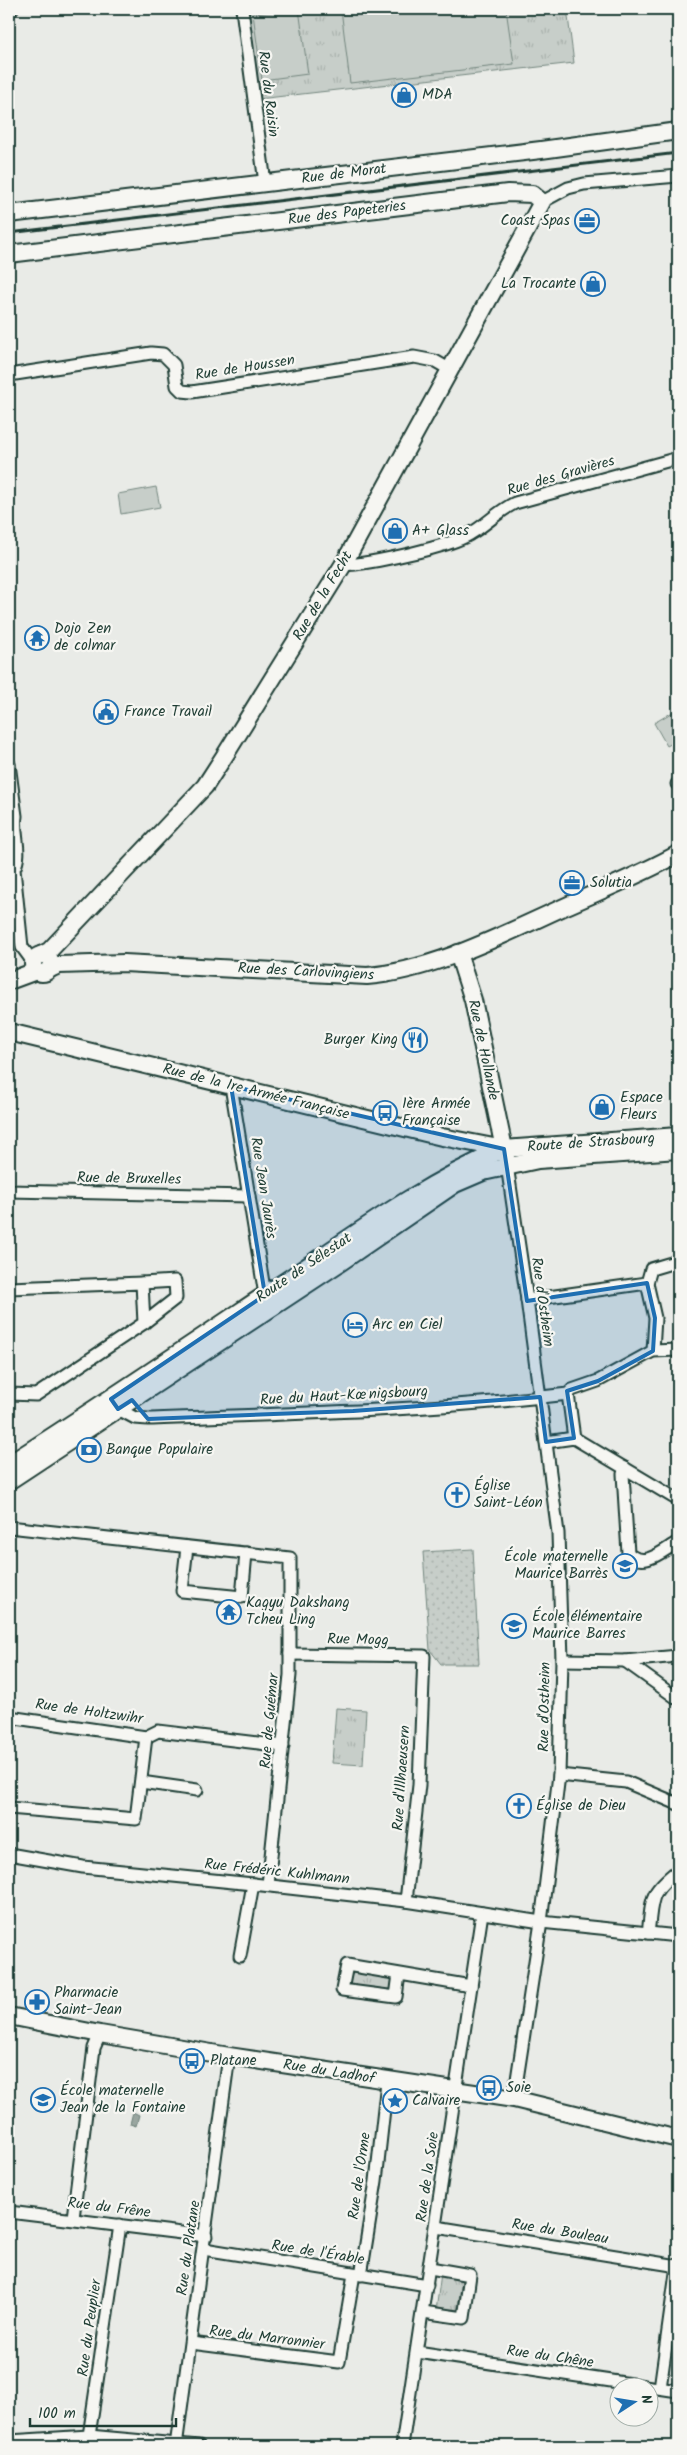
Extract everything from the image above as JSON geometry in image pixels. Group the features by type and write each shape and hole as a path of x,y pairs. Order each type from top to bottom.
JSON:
{"street":[{"name":"Rue du Raisin","path":"242,9 265,183"},
{"name":"Rue de Morat","path":"9,214 678,131"},
{"path":"542,202 568,188 584,184 678,176"},
{"name":"Rue des Papeteries","path":"9,254 508,193 532,194 542,202"},
{"name":"Rue de la Fecht","path":"9,981 42,963 205,786 343,565 542,202"},
{"name":"Rue de Houssen","path":"9,375 151,353 162,354 174,366 177,386 182,391 192,392 414,357 435,362 449,369"},
{"name":"Rue des Gravières","path":"343,565 361,564 463,538 494,515 515,503 678,458"},
{"path":"9,764 16,816 14,825 19,860 14,869 22,947 42,963"},
{"name":"Rue des Carlovingiens","path":"42,963 174,965 367,976 382,975 458,953 507,933 678,854"},
{"name":"Rue de Hollande","path":"458,953 473,1000 505,1157"},
{"name":"Rue de la 1re Armée Française","path":"9,1032 461,1142 505,1157"},
{"name":"Rue Jean Jaurès","path":"231,1086 264,1295"},
{"name":"Route de Strasbourg","path":"505,1157 678,1136"},
{"path":"460,1168 461,1142"},
{"name":"Route de Strasbourg","path":"505,1157 538,1160 678,1150"},
{"name":"Route de Sélestat","path":"9,1481 264,1295 393,1209 460,1168 505,1157"},
{"name":"Route de Sélestat","path":"9,1464 114,1404 133,1399 455,1184 483,1172 505,1157"},
{"name":"Rue d'Ostheim","path":"505,1157 528,1300 558,1534 562,1660 559,1775 541,1922 514,2099"},
{"name":"Rue de Bruxelles","path":"9,1191 249,1196"},
{"path":"678,1261 651,1269 647,1283 655,1318 653,1351 678,1350"},
{"path":"9,1288 175,1281 176,1298 144,1322 36,1395 9,1394"},
{"path":"142,1283 144,1322"},
{"path":"528,1300 647,1283"},
{"name":"Rue du Haut-Kœnigsbourg","path":"114,1404 134,1418 148,1419 353,1411 500,1402 568,1394 572,1390 598,1381 653,1351"},
{"path":"568,1394 574,1438"},
{"path":"133,1399 140,1412 148,1419"},
{"path":"546,1442 574,1438 678,1500"},
{"path":"625,1468 623,1474 628,1553 636,1560 644,1561 678,1542"},
{"path":"9,1527 187,1547 246,1554 242,1597 182,1591 187,1547"},
{"name":"Rue de Guémar","path":"246,1554 290,1558 290,1654 283,1746 268,1885"},
{"name":"Rue Mogg","path":"290,1654 424,1656"},
{"name":"Rue d'Illhaeusern","path":"406,1902 419,1785 424,1656"},
{"path":"562,1660 625,1661 678,1656"},
{"path":"625,1661 678,1700"},
{"name":"Rue de Holtzwihr","path":"9,1716 146,1737 158,1731 283,1746"},
{"path":"9,1808 136,1819 146,1737"},
{"path":"559,1775 626,1782 678,1804"},
{"path":"141,1782 197,1790"},
{"name":"Rue Frédéric Kuhlmann","path":"9,1854 83,1867 268,1885 406,1902 541,1922 678,1936"},
{"path":"648,1933 653,1897 658,1886 678,1870"},
{"path":"240,1956 253,1884"},
{"name":"Rue de la Soie","path":"402,2446 482,1913"},
{"path":"399,1974 396,1997 342,1990 347,1965 471,1986"},
{"name":"Rue du Ladhof","path":"9,2016 100,2034 387,2082 514,2099 678,2140"},
{"path":"73,2218 94,2048 100,2034"},
{"name":"Rue du Platane","path":"176,2444 206,2236 229,2056"},
{"name":"Rue de l'Orme","path":"358,2275 376,2181 387,2082"},
{"name":"Rue du Frêne","path":"9,2212 73,2218 206,2236"},
{"name":"Rue du Peuplier","path":"89,2436 120,2225"},
{"name":"Rue du Bouleau","path":"436,2227 678,2266"},
{"name":"Rue de l'Érable","path":"204,2249 358,2275 427,2284"},
{"path":"660,2388 678,2266"},
{"path":"423,2312 464,2318 470,2275 430,2268"},
{"name":"Rue du Marronnier","path":"190,2343 339,2362 358,2275"},
{"name":"Rue du Chêne","path":"417,2352 610,2381"},
{"name":"Rue du Chêne","path":"660,2388 678,2391"},
{"path":"9,2441 89,2436 199,2446"}],"highlighted area":[{"path":"231,1086 504,1149 527,1301 647,1283 655,1318 653,1351 598,1381 567,1391 574,1438 546,1442 540,1397 353,1411 148,1419 132,1400 118,1409 111,1399 265,1295"}],"green space":[{"path":"248,9 567,9 574,63 258,99"},
{"path":"299,9 308,74 262,80 253,14"},
{"path":"341,9 506,9 514,64 350,83"},
{"path":"156,487 160,507 121,514 118,494"},
{"path":"678,709 678,740 667,746 654,723"},
{"path":"473,1549 479,1664 441,1664 430,1650 423,1552"},
{"path":"336,1708 366,1710 363,1765 332,1763"},
{"path":"354,1972 390,1978 392,1983 389,1992 351,1985 349,1980"},
{"path":"441,2273 457,2276 462,2280 457,2312 436,2311"}],"shaded area":[{"path":"133,2112 139,2115 136,2126 130,2124"}],"railway":[{"path":"9,233 678,153"}],"place":[{"name":"MDA","path":"404,95"},
{"name":"Coast Spas","path":"587,221"},
{"name":"La Trocante","path":"593,284"},
{"name":"A+ Glass","path":"395,531"},
{"name":"Dojo Zen de colmar","path":"37,638"},
{"name":"France Travail","path":"106,712"},
{"name":"Solutia","path":"572,883"},
{"name":"Burger King","path":"415,1040"},
{"name":"Espace Fleurs","path":"602,1107"},
{"name":"1ère Armée Française","path":"385,1113"},
{"name":"Arc en Ciel","path":"355,1325"},
{"name":"Banque Populaire","path":"89,1450"},
{"name":"Église Saint-Léon","path":"457,1495"},
{"name":"École maternelle Maurice Barrès","path":"625,1566"},
{"name":"Kagyu Dakshang Tcheu Ling","path":"229,1612"},
{"name":"École élémentaire Maurice Barres","path":"514,1626"},
{"name":"Église de Dieu","path":"519,1806"},
{"name":"Pharmacie Saint-Jean","path":"37,2002"},
{"name":"Platane","path":"192,2061"},
{"name":"Soie","path":"489,2088"},
{"name":"École maternelle Jean de la Fontaine","path":"43,2100"},
{"name":"Calvaire","path":"395,2101"}]}
